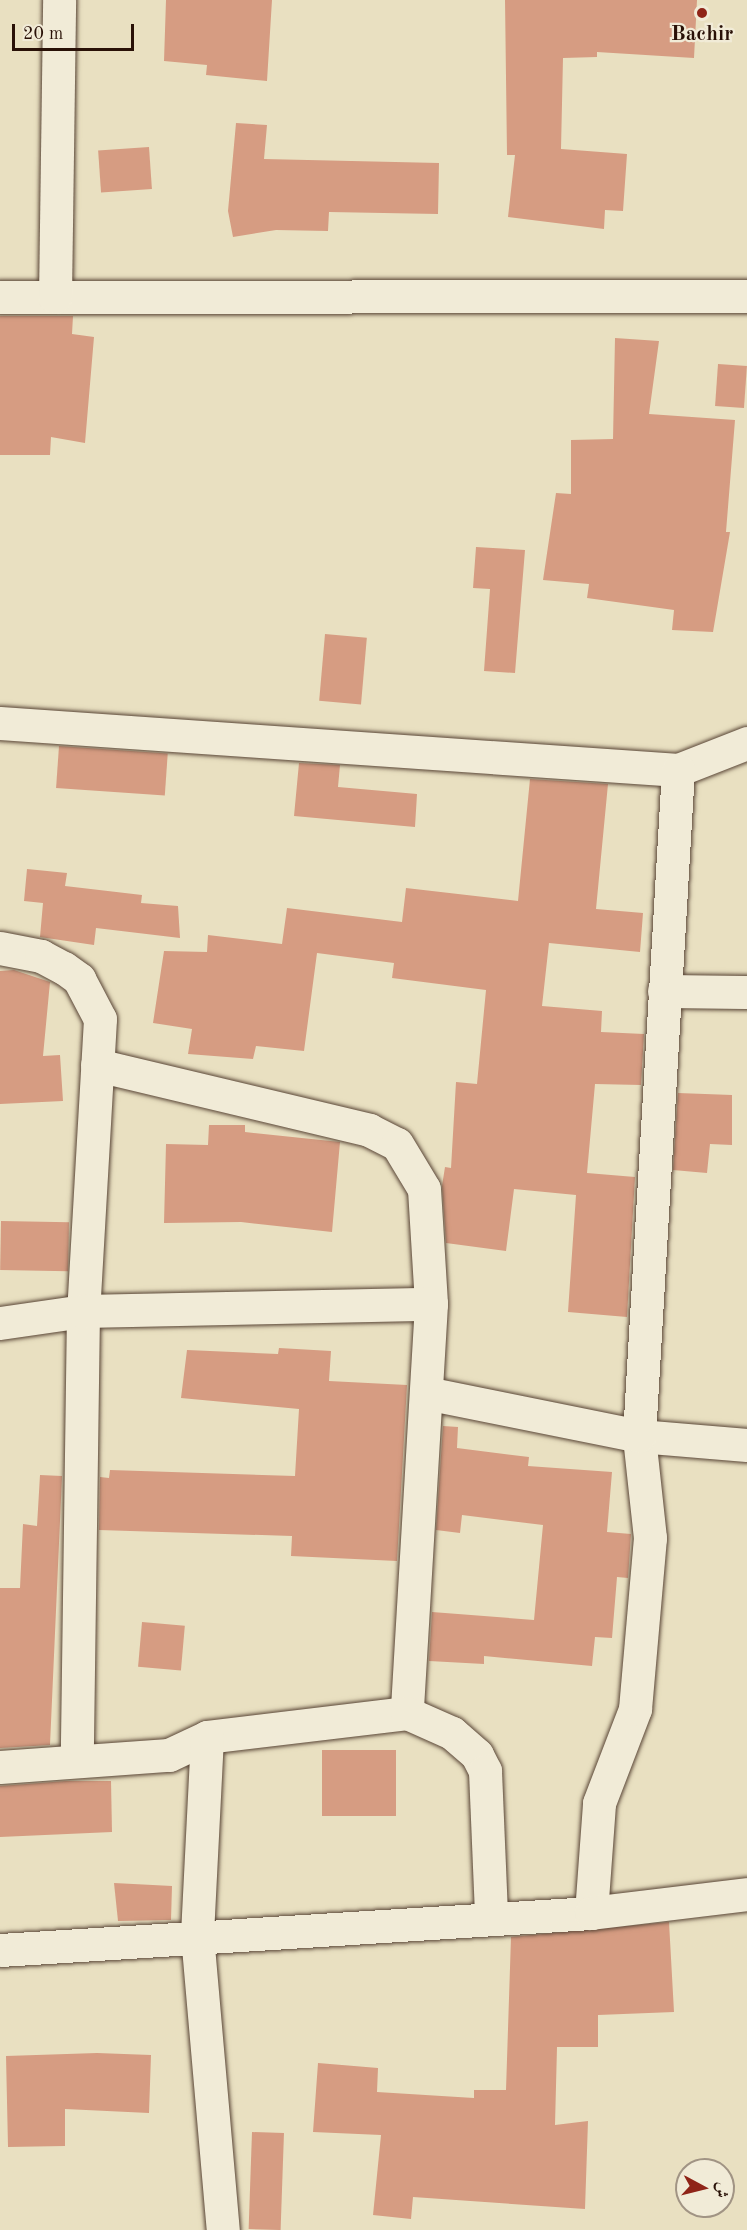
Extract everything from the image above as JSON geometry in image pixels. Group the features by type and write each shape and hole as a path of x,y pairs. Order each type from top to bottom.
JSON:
{"street":[{"path":"55,297 59,0"},
{"path":"0,297 747,296"},
{"path":"0,723 678,770 747,743"},
{"path":"591,1913 599,1803 634,1709 650,1538 639,1436 678,770"},
{"path":"0,948 41,956 79,979 100,1018 83,1311 76,1761"},
{"path":"664,991 747,992"},
{"path":"97,1065 369,1130 397,1144 424,1189 430,1304 407,1713"},
{"path":"0,1323 83,1311 430,1304"},
{"path":"426,1393 639,1436 747,1445"},
{"path":"0,1767 169,1755 207,1737 407,1713 452,1733 477,1755 485,1771 491,1916"},
{"path":"207,1737 197,1935 223,2230"},
{"path":"0,1950 491,1916 591,1913 747,1894"}],"building":[{"path":"166,0 272,0 267,81 206,75 207,65 164,61"},
{"path":"505,0 697,0 694,58 597,52 597,57 563,58 561,149 627,154 623,211 605,210 604,229 508,217 515,155 507,155"},
{"path":"236,123 267,125 264,159 439,163 438,214 329,212 328,231 276,230 233,237 228,211"},
{"path":"149,147 152,189 101,192 98,151"},
{"path":"0,316 73,316 72,334 94,337 85,443 51,437 50,455 0,455"},
{"path":"615,338 659,341 649,414 735,420 726,532 730,532 713,632 672,630 674,610 587,598 589,584 543,580 556,493 571,494 571,440 613,439"},
{"path":"718,364 747,366 744,408 715,406"},
{"path":"476,547 525,550 515,673 484,671 490,589 473,588"},
{"path":"325,634 367,638 361,704 319,701"},
{"path":"59,746 168,754 165,796 56,788"},
{"path":"299,763 340,765 338,787 417,794 415,827 294,816"},
{"path":"530,779 608,784 596,909 643,913 640,952 549,943 542,1006 602,1011 601,1032 644,1034 641,1085 595,1084 587,1173 635,1177 627,1317 568,1312 576,1195 514,1189 506,1251 446,1243 442,1186 445,1167 451,1168 456,1082 477,1084 486,990 392,978 394,963 317,953 304,1051 256,1046 253,1059 188,1054 192,1029 153,1023 164,951 207,952 208,935 282,944 287,908 402,922 406,888 518,901"},
{"path":"27,869 67,873 65,886 142,895 141,903 178,906 180,938 96,928 94,945 40,937 43,903 24,901"},
{"path":"14,970 50,982 43,1056 60,1055 63,1101 0,1104 0,971"},
{"path":"678,1093 732,1095 732,1145 710,1144 707,1173 673,1170"},
{"path":"209,1125 245,1125 245,1132 340,1142 332,1232 241,1222 164,1223 166,1144 208,1145"},
{"path":"1,1221 69,1222 68,1271 0,1270"},
{"path":"279,1348 331,1351 329,1381 407,1385 397,1561 291,1556 292,1536 99,1530 100,1477 109,1478 110,1470 295,1476 299,1409 181,1398 187,1350 278,1354"},
{"path":"443,1426 458,1427 457,1448 529,1457 528,1466 612,1472 607,1532 631,1534 628,1578 617,1577 612,1638 595,1637 592,1666 484,1656 484,1664 429,1661 432,1612 534,1620 543,1525 462,1515 460,1533 436,1530"},
{"path":"40,1475 62,1476 50,1745 0,1748 0,1588 20,1588 23,1524 37,1526"},
{"path":"142,1622 185,1626 181,1671 138,1667"},
{"path":"322,1750 396,1750 396,1816 322,1816"},
{"path":"66,1781 111,1781 112,1832 0,1837 0,1786"},
{"path":"114,1883 172,1886 171,1920 118,1921"},
{"path":"669,1922 674,2012 598,2015 598,2047 557,2047 555,2125 588,2121 585,2209 413,2197 411,2219 373,2215 381,2135 313,2132 318,2063 378,2068 377,2092 474,2098 474,2090 506,2090 511,1937"},
{"path":"97,2053 151,2055 149,2113 65,2109 65,2146 8,2147 6,2056"},
{"path":"252,2132 284,2133 281,2230 249,2229"}],"place":[{"name":"Bachir","path":"702,13"}]}
